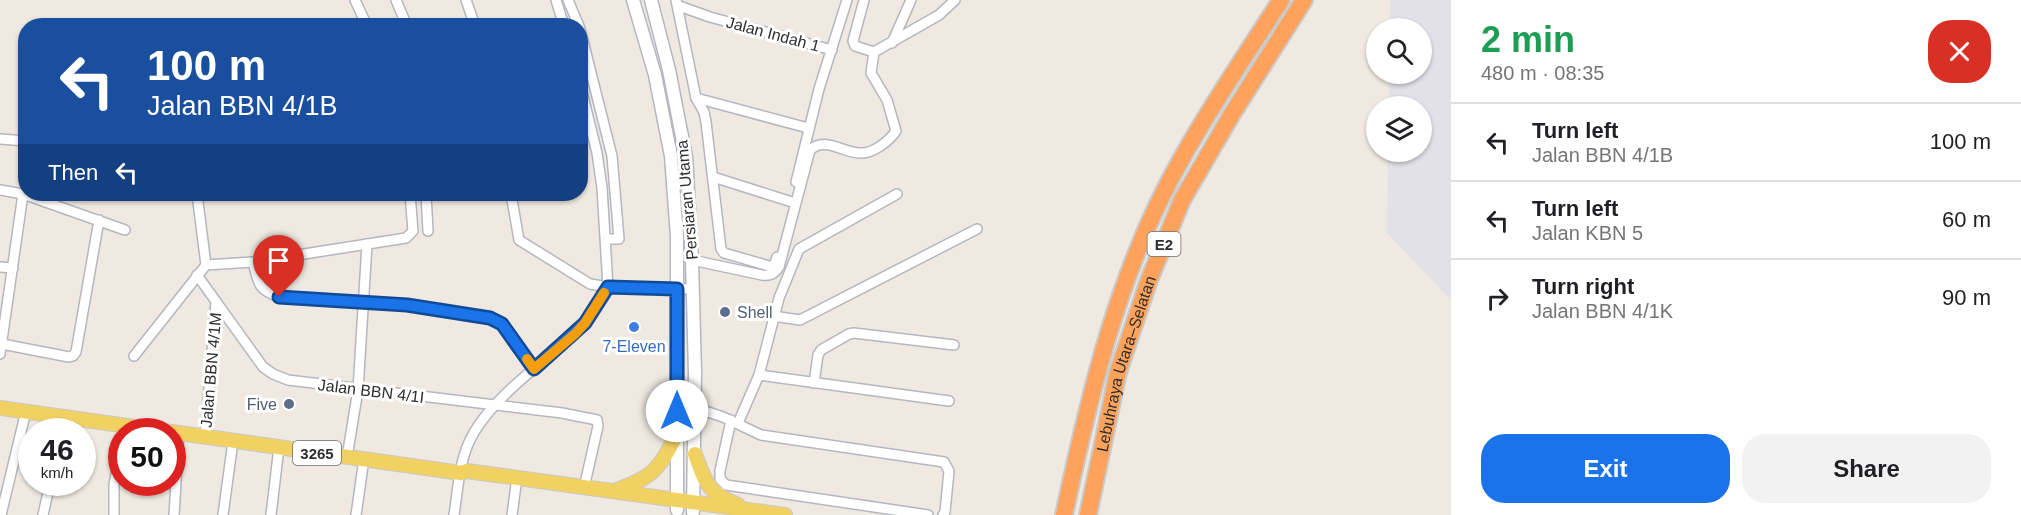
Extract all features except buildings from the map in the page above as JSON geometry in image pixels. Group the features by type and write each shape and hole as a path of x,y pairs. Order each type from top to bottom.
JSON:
{"highway":[{"name":"Lebuhraya Utara–Selatan","path":"1064,515 1099,363 1119,301 1151,220 1181,159 1281,0"},
{"name":"Lebuhraya Utara–Selatan","path":"1088,515 1118,372 1149,280 1182,200 1232,114 1304,0"}],"main road":[{"name":"Persiaran Utama","path":"633,0 655,75 671,156 677,237 677,434 685,509"},
{"name":"Persiaran Utama","path":"651,0 669,70 686,157 692,260 696,408 695,454 685,509"},
{"name":"3265","path":"0,408 108,426"},
{"name":"3265","path":"186,434 612,492 717,515"},
{"path":"612,492 647,477 662,464 677,434"},
{"path":"695,454 705,481 712,492 752,511"},
{"name":"3265","path":"460,473 466,477 685,509 752,511 785,515"}],"street":[{"path":"355,0 363,18"},
{"path":"404,18 397,3 407,0"},
{"path":"466,0 472,18"},
{"path":"556,0 562,18"},
{"path":"568,0 576,18"},
{"path":"677,3 696,98 704,112 706,122 721,249 724,253 774,266 792,202 808,128 847,0"},
{"path":"864,0 853,41 859,49 874,52 939,15 955,0"},
{"path":"892,43 911,0"},
{"name":"Jalan Indah 1","path":"677,3 710,17 832,50"},
{"path":"692,260 762,276 770,276 775,272 810,150 814,146 823,144 861,154 878,148 891,139 896,131 887,99 871,73 874,52"},
{"path":"588,59 612,156 619,238 606,238"},
{"path":"696,98 808,128"},
{"path":"454,515 460,473 471,438 495,405 585,323 608,287 602,188 588,114"},
{"path":"590,122 603,118"},
{"path":"0,139 18,140"},
{"path":"713,177 792,202"},
{"path":"0,190 18,193"},
{"path":"897,194 799,249 773,316 759,375 734,422 720,471 720,479 726,485 928,515"},
{"path":"0,354 22,201"},
{"path":"43,201 124,230"},
{"path":"198,201 206,265"},
{"path":"134,356 206,265 253,262 406,238 413,231 411,201"},
{"path":"426,201 428,231"},
{"path":"512,201 519,240 590,284 608,287 693,289"},
{"path":"2,344 69,357 74,356 99,220"},
{"path":"773,316 800,320 977,229"},
{"path":"347,457 357,390 365,303 367,244"},
{"path":"253,262 259,283 265,292 279,297 407,305 490,318 502,324 534,369"},
{"path":"0,267 12,268"},
{"name":"Jalan BBN 4/1I","path":"197,275 263,367 288,380 562,413 597,420 598,426 584,488"},
{"name":"Jalan BBN 4/1M","path":"205,437 216,302"},
{"path":"814,382 818,355 821,350 849,334 954,345"},
{"path":"759,375 949,401"},
{"path":"696,408 761,435 944,462 949,471 943,515"},
{"path":"1,515 26,411"},
{"path":"223,515 233,441"},
{"path":"271,515 279,447"},
{"path":"356,515 364,459"},
{"path":"512,515 516,485"},
{"path":"42,515 47,496"},
{"path":"114,496 114,515"},
{"path":"174,496 174,515"}],"shaded area":[{"path":"1391,0 1451,0 1451,300 1387,233 1388,162 1432,162 1432,96 1389,96 1389,84 1432,84 1432,18 1390,18"}],"slow traffic":[{"path":"527,359 534,369 576,333 604,293"}],"place":[{"name":"Shell","path":"725,312"},
{"name":"7-Eleven","path":"634,327"},
{"name":"Five","path":"289,404"}],"route":[{"path":"279,297 407,305 490,318 502,324 534,369 576,333 608,287 677,289 677,411"}]}
